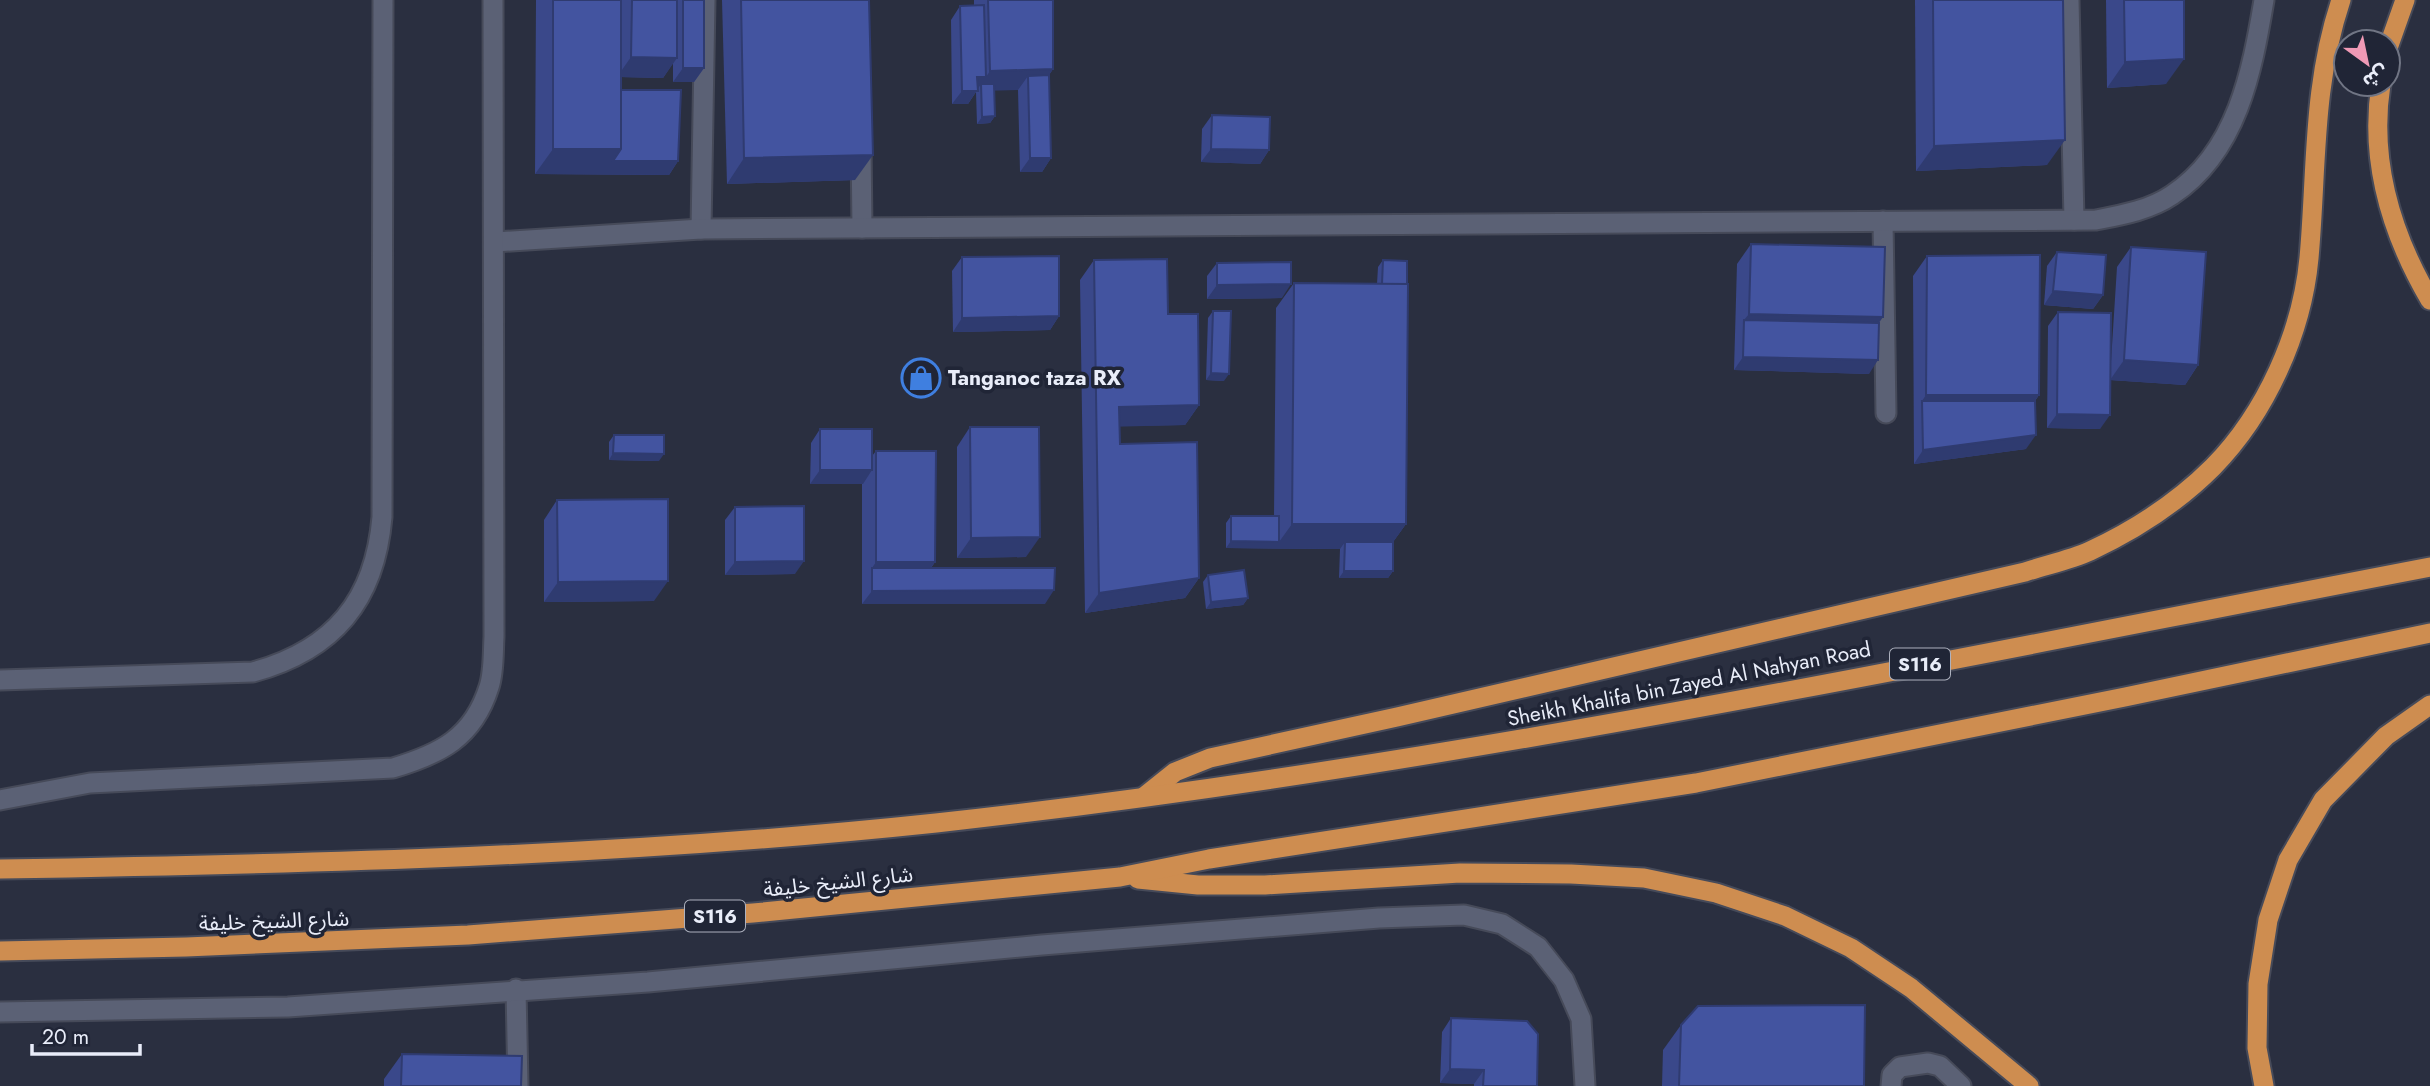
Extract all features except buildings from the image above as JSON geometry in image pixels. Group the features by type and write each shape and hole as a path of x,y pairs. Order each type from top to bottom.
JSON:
{"highway":[{"path":"1145,796 1175,772 1210,758 1397,718 2025,572 2087,552 2132,529 2176,499 2213,467 2249,423 2279,369 2299,314 2309,260 2320,91 2331,29 2341,0"},
{"path":"2395,28 2405,0"},
{"path":"2379,98 2379,146 2392,223 2410,266 2430,300"},
{"name":"Sheikh Khalifa bin Zayed Al Nahyan Road","path":"1145,796 1410,759 2430,567"},
{"name":"شارع الشيخ خليفة","path":"0,951 186,947 468,935 753,913 1120,877 1209,859 1696,783 2430,633"},
{"path":"2264,1086 2258,1048 2258,984 2269,920 2288,860 2323,800 2386,736 2430,705"},
{"name":"S116","path":"0,869 274,864 724,844 912,825 1145,796"},
{"path":"1120,877 1198,885 1265,885 1460,873 1571,874 1644,878 1716,893 1785,916 1851,948 1911,988 2029,1086"}],"street":[{"path":"0,680 253,672 278,666 303,654 325,638 345,618 361,596 380,544 382,517 383,0"},
{"path":"0,800 90,783 393,768 426,758 452,744 472,723 490,686 494,637 493,0"},
{"path":"701,229 705,0"},
{"path":"2069,0 2074,220"},
{"path":"495,242 701,229 2096,220 2135,212 2172,195 2202,170 2226,137 2245,91 2264,0"},
{"path":"861,124 862,228"},
{"path":"1883,221 1886,413"},
{"path":"0,1012 288,1007 516,989 648,982 1056,943 1422,915 1464,915 1502,924 1538,947 1564,980 1581,1018 1585,1086"},
{"path":"516,989 518,1086"},
{"path":"1891,1086 1892,1075 1900,1067 1928,1063 1940,1066 1961,1086"}],"place":[{"name":"Tanganoc taza RX","path":"921,378"}]}
